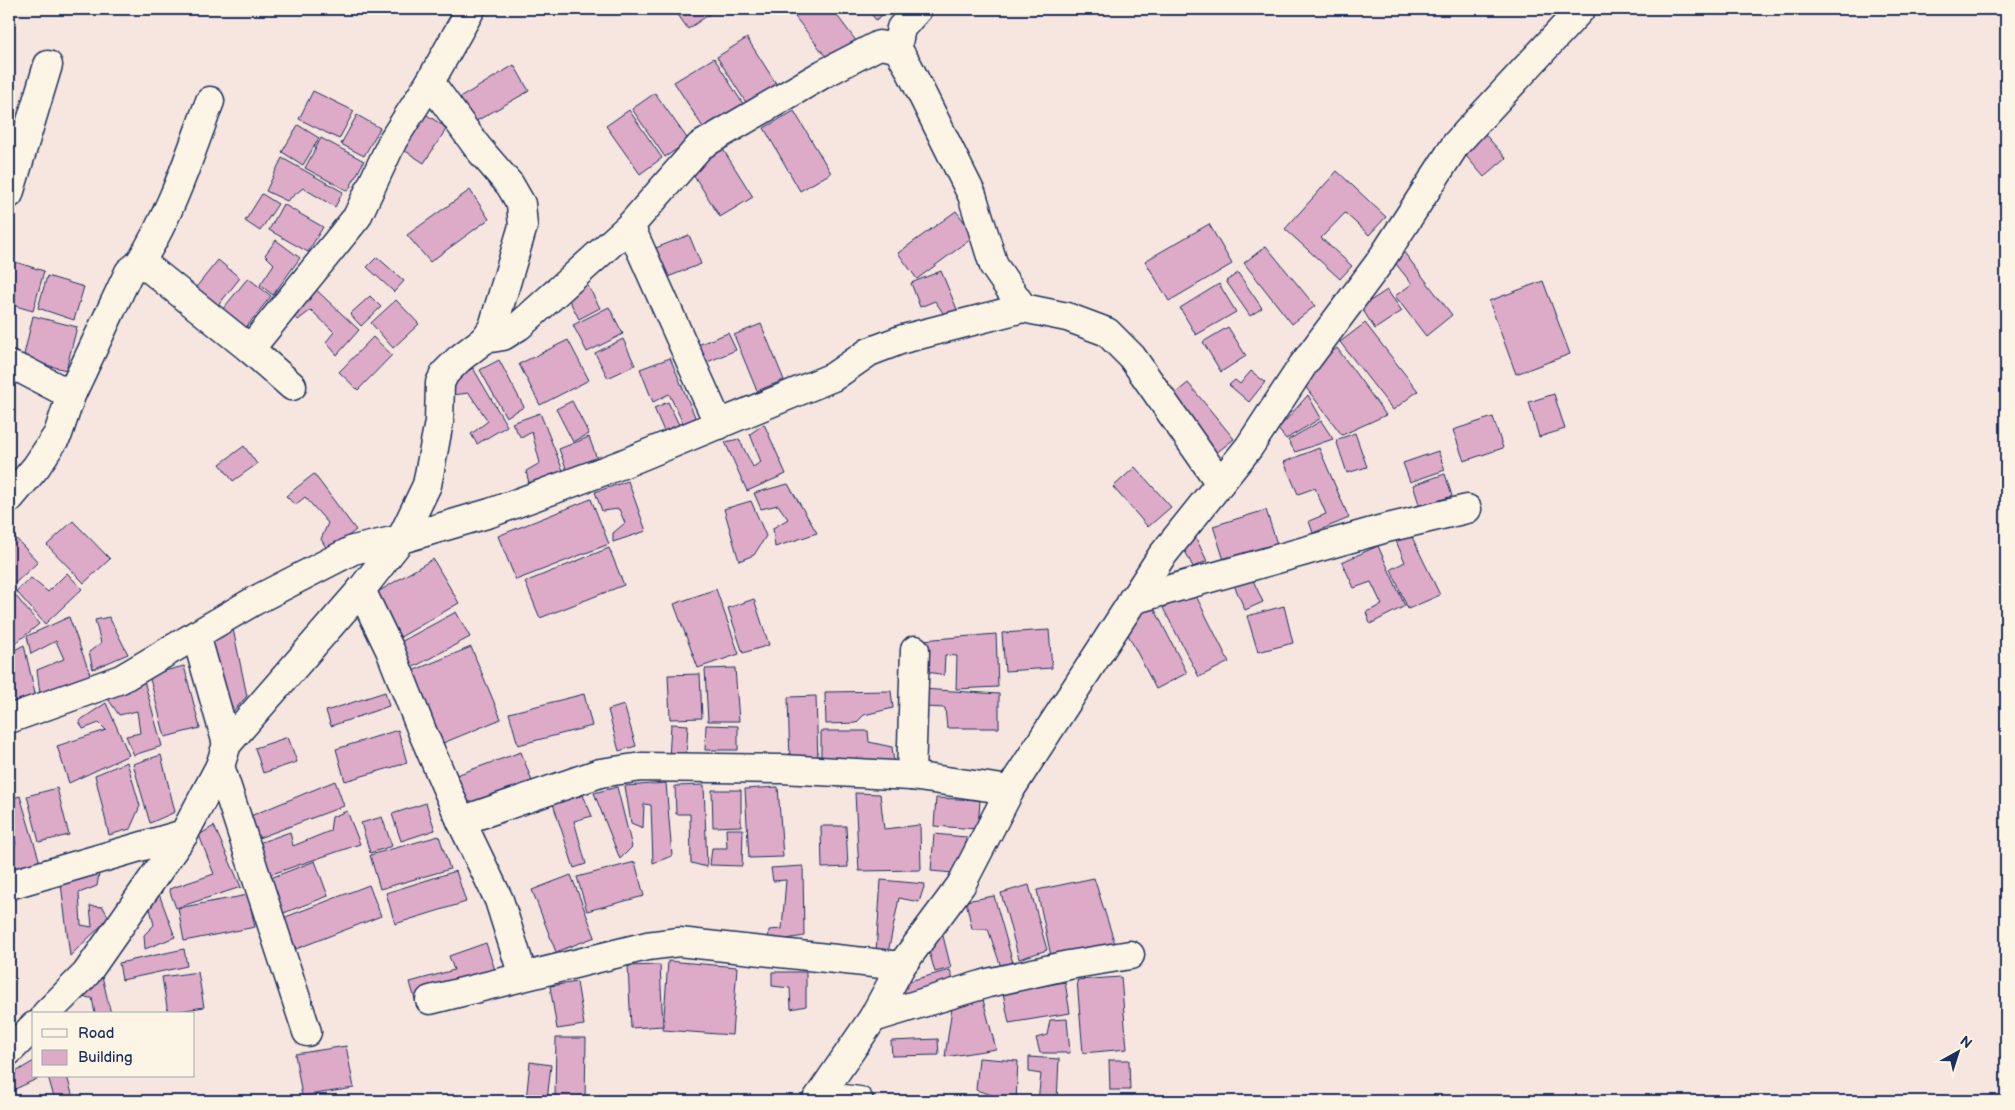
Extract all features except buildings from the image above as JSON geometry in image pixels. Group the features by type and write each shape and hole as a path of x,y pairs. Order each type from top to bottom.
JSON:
{"street":[{"path":"250,349 356,217 393,140 430,82 471,9"},
{"path":"918,9 901,28 897,48 908,66 972,195 994,266 1023,308"},
{"path":"819,1099 873,1018 901,966 961,885 1010,790 1161,557 1249,447 1303,365 1379,263 1456,144 1581,9"},
{"path":"485,339 503,336 519,326 630,226 700,146 823,74 879,45 897,48"},
{"path":"9,194 48,65"},
{"path":"48,1012 86,974 184,834 223,755 401,540 427,484 439,422 440,383 459,359 485,339 493,327 523,226 521,204 510,185 478,148 430,82"},
{"path":"9,499 36,467 58,434 71,395 130,272 139,264 157,236 210,101"},
{"path":"630,226 719,424"},
{"path":"139,264 149,268 250,349 292,386"},
{"path":"9,719 121,679 254,601 353,550 401,540 490,513 620,465 834,377 869,352 903,340 1023,308 1067,317 1107,332 1132,357 1220,483"},
{"path":"9,365 25,371 71,395"},
{"path":"1132,600 1383,529 1467,509"},
{"path":"360,590 390,650 422,732 461,822 499,900 523,976"},
{"path":"196,635 223,755 307,1032"},
{"path":"911,776 916,650"},
{"path":"461,822 600,774 642,767 782,769 911,776 1010,790"},
{"path":"9,885 184,834"},
{"path":"430,1000 647,946 680,942 901,966"},
{"path":"873,1018 988,983 1069,965 1130,955"},
{"path":"9,1051 32,1028"},
{"path":"819,1099 859,1101"}]}
